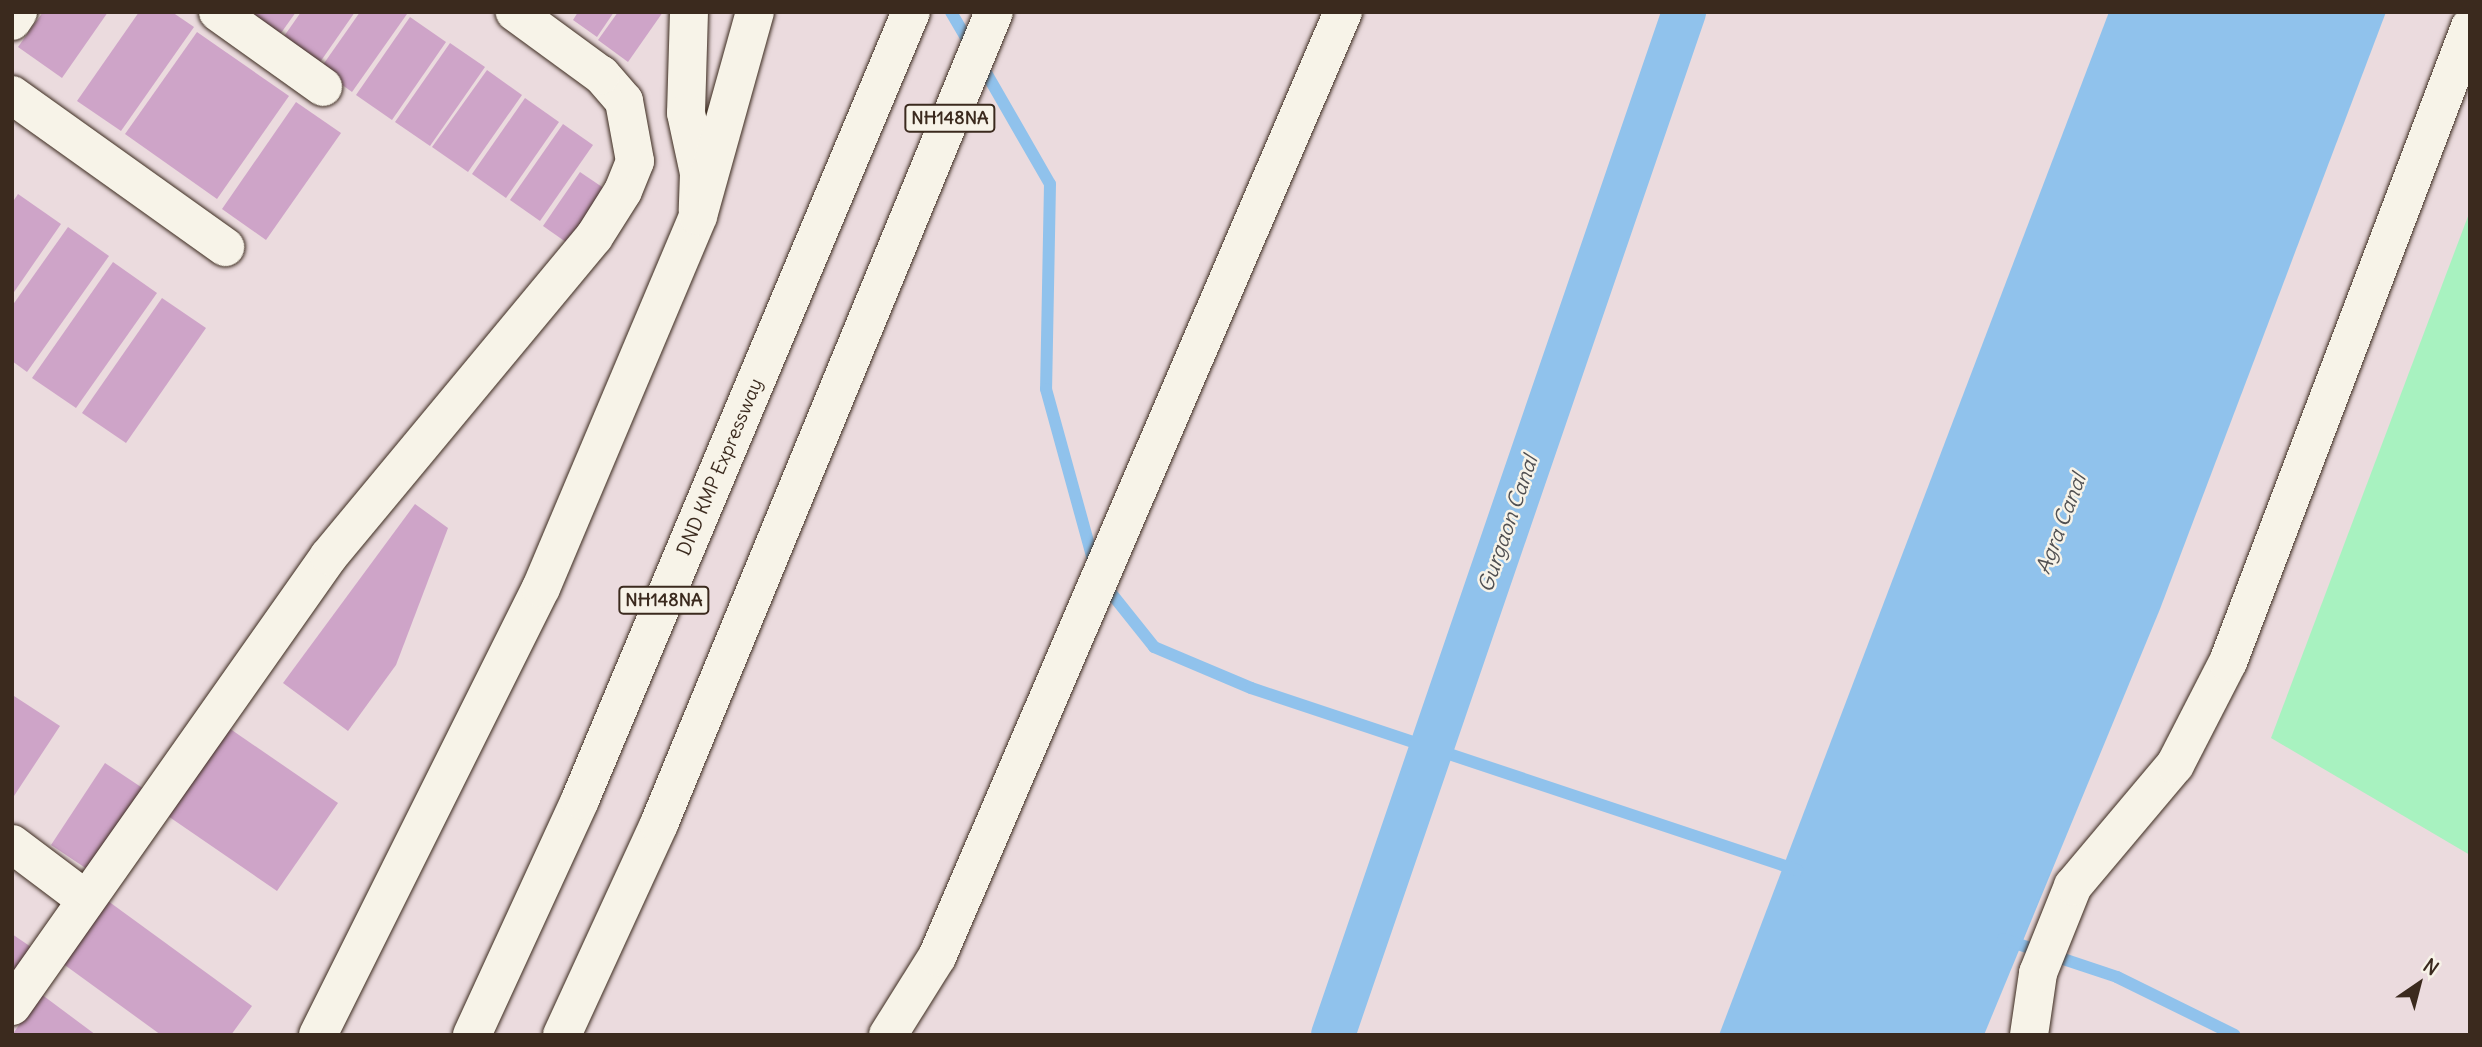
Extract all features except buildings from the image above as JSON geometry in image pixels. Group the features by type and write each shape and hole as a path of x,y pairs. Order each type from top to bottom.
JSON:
{"main road":[{"path":"12,21 18,12"},
{"path":"218,12 323,87"},
{"path":"12,1006 85,898 329,556 594,237 623,191 635,160 624,101 601,75 515,12"},
{"path":"689,12 686,113 699,173 698,216"},
{"path":"318,1035 541,589 698,216 739,57 755,12"},
{"name":"DND KMP Expressway","path":"472,1035 580,800 911,12"},
{"name":"NH148NA","path":"562,1035 659,824 994,12"},
{"path":"888,1035 937,957 1167,427 1343,12"},
{"path":"2029,1035 2038,973 2073,886 2175,765 2200,723 2228,662 2458,92 2470,27"},
{"path":"12,95 225,247"},
{"path":"12,845 85,898"}],"green space":[{"path":"2470,211 2470,855 2271,738"}],"water":[{"name":"Agra Canal","path":"2109,12 2386,12 2160,609 1984,1035 1719,1035"}],"waterway":[{"path":"951,12 972,48"},
{"name":"Gurgaon Canal","path":"1333,1035 1684,12"},
{"path":"981,64 1050,184 1046,389 1095,567"},
{"path":"1103,583 1154,647 1251,688 1797,870"},
{"path":"2003,939 2117,977 2235,1035"}]}
